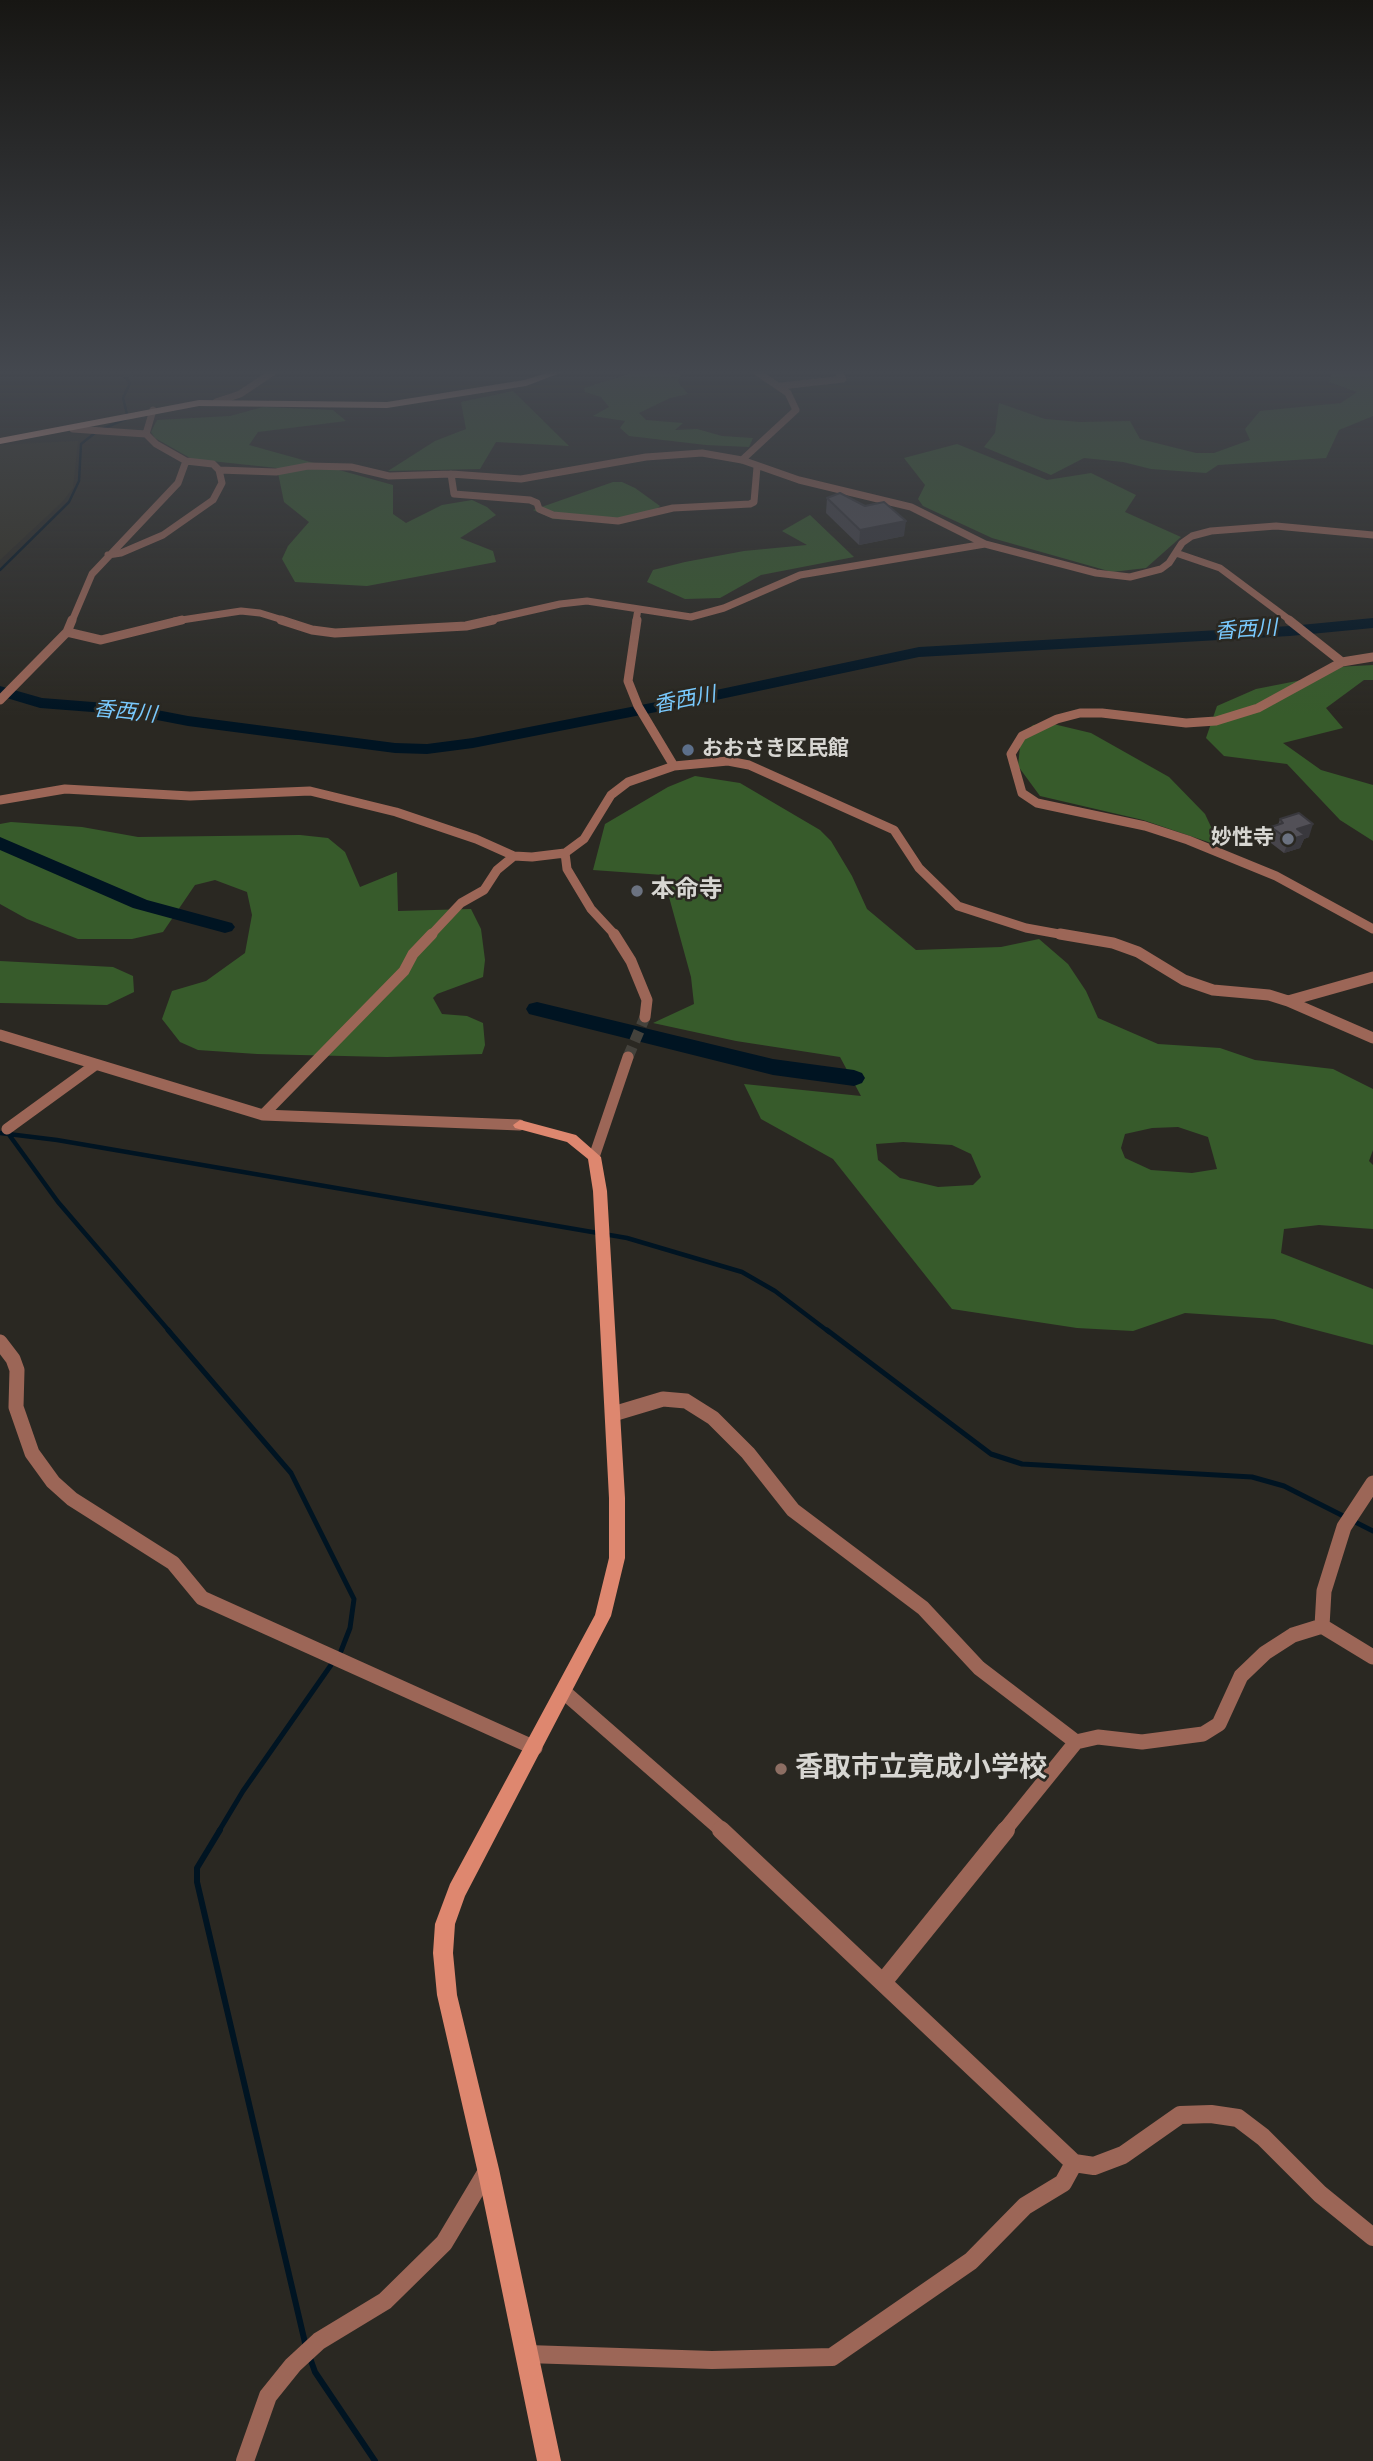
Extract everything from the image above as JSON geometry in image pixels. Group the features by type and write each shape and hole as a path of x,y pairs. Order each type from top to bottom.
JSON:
{"street":[{"path":"1,699 67,632 92,574 174,487"},
{"path":"108,555 121,553 163,535 213,500 220,487"},
{"path":"452,487 454,494 530,500 537,503 539,509 552,515 618,521 673,508 750,505 754,502 755,487"},
{"path":"833,487 911,507 985,544 1115,576 1151,573 1169,563 1182,543 1192,536 1233,528 1291,526 1373,535"},
{"path":"67,632 101,640 185,619 241,611 260,613 312,631 335,633 466,626 560,604 587,601 680,617 702,615 800,575 985,544"},
{"path":"1176,553 1220,568 1342,662"},
{"path":"638,609 628,681 640,710 674,766"},
{"path":"1373,657 1342,662 1258,708 1216,721 1186,723 1102,713 1080,713 1057,719 1022,736 1013,747 1012,761 1022,793 1037,803 1145,826 1188,840 1276,876 1373,929"},
{"path":"0,800 65,789 190,796 287,790 310,792 396,812 476,839 514,856 532,857 565,853 584,839 611,795 628,782 674,766 728,761 749,765 894,830 919,868 958,906 1027,928 1113,943 1138,952 1184,980 1213,990 1269,995 1288,1000 1373,1038"},
{"path":"565,853 567,869 591,909 617,937 631,961 647,1000 645,1017"},
{"path":"263,1115 404,971 413,954 461,903 485,890 497,870 514,856"},
{"path":"1288,1000 1373,977"},
{"path":"0,1035 263,1115 520,1125 571,1138 594,1157"},
{"path":"549,2461 488,2169 447,1995 443,1953 445,1924 457,1891 603,1615 617,1558 600,1191 594,1157 628,1057"},
{"path":"7,1129 95,1065"},
{"path":"0,1342 13,1359 17,1370 16,1407 32,1453 53,1482 72,1500 173,1563 202,1598 535,1748"},
{"path":"612,1414 663,1399 686,1401 713,1418 748,1452 793,1510 923,1608 979,1668 1076,1742"},
{"path":"1322,1626 1324,1591 1344,1527 1373,1483"},
{"path":"884,1981 1076,1742 1098,1737 1142,1742 1203,1734 1219,1724 1241,1676 1265,1653 1293,1635 1322,1626 1373,1657"},
{"path":"564,1692 726,1834 1074,2163 1094,2166 1123,2155 1180,2115 1212,2114 1238,2118 1263,2137 1320,2194 1373,2237"},
{"path":"527,2354 712,2360 832,2357 971,2261 1025,2206 1063,2183 1074,2163"},
{"path":"245,2461 268,2396 293,2365 319,2341 384,2301 444,2243 488,2169"}],"shaded area":[{"path":"0,487 73,487 62,502 0,560"}],"green space":[{"path":"281,487 393,487 393,514 406,523 442,505 472,500 496,515 460,538 493,551 496,562 367,586 295,582 282,559 288,546 309,522 284,502"},
{"path":"599,487 633,487 660,506 652,514 618,523 554,519 533,510"},
{"path":"924,487 1119,487 1136,495 1125,512 1181,537 1146,568 1112,572 992,538 923,506 918,499"},
{"path":"810,515 854,557 761,575 720,598 685,599 647,582 653,570 685,562 744,551 807,545 782,531"},
{"path":"1373,665 1373,680 1364,680 1326,708 1343,728 1283,743 1321,770 1373,785 1373,841 1340,820 1287,764 1224,756 1206,738 1217,706 1256,689 1307,679 1336,667"},
{"path":"1049,723 1091,733 1169,777 1205,814 1220,846 1143,820 1040,796 1018,766 1021,737 1033,725"},
{"path":"695,776 740,783 820,830 831,841 852,876 867,909 916,950 1001,947 1039,939 1068,964 1086,991 1098,1018 1158,1044 1220,1048 1255,1060 1333,1069 1373,1089 1373,1150 1369,1161 1373,1165 1373,1229 1319,1225 1284,1229 1281,1253 1373,1289 1373,1345 1274,1319 1185,1313 1133,1331 1077,1328 952,1309 833,1159 761,1119 744,1084 861,1096 840,1057 736,1041 653,1023 694,1004 691,977 663,875 593,870 605,824 668,787","holes":["1178,1127 1208,1137 1217,1169 1192,1173 1151,1170 1125,1158 1121,1148 1125,1134 1152,1128","903,1142 952,1145 971,1154 981,1177 973,1185 938,1187 900,1178 878,1160 876,1144"]},
{"path":"11,822 82,827 138,837 300,835 328,838 345,852 360,887 397,872 398,911 471,909 481,929 485,960 483,977 437,994 433,998 442,1014 467,1016 483,1023 485,1045 482,1054 387,1057 257,1054 198,1050 180,1042 162,1019 172,991 206,981 245,953 252,915 247,892 215,880 195,885 163,932 132,939 78,939 27,919 0,904 0,824"},
{"path":"0,961 113,967 133,976 134,992 107,1005 0,1003"}],"building":[{"path":"840,493 865,506 884,502 906,521 860,530 827,498"},
{"path":"1299,813 1313,824 1297,829 1305,835 1289,840 1271,827 1283,823 1280,819"}],"waterway":[{"path":"0,570 69,502 76,487"},
{"name":"香西川","path":"0,691 40,703 131,710 188,721 395,748 427,749 473,743 702,698 919,652 1290,631 1373,623"},
{"path":"0,843 140,904 225,927"},
{"path":"537,1009 773,1067 854,1078"},
{"path":"0,1133 57,1140 627,1238 742,1272 775,1291 829,1332"},
{"path":"10,1136 58,1202 170,1332"},
{"path":"168,1330 291,1473 354,1599 350,1628 341,1651"},
{"path":"827,1330 991,1454 1022,1464 1252,1477 1284,1486 1373,1531"},
{"path":"219,1831 243,1791 331,1665"},
{"path":"220,1830 197,1868 197,1882 306,2347"},
{"path":"310,2358 315,2372 375,2461"}],"tunnel":[{"path":"628,1057 645,1017"}],"place":[{"name":"おおさき区民館","path":"688,750"},
{"name":"妙性寺","path":"1288,839"},
{"name":"本命寺","path":"637,891"},
{"name":"香取市立竟成小学校","path":"781,1769"}]}
